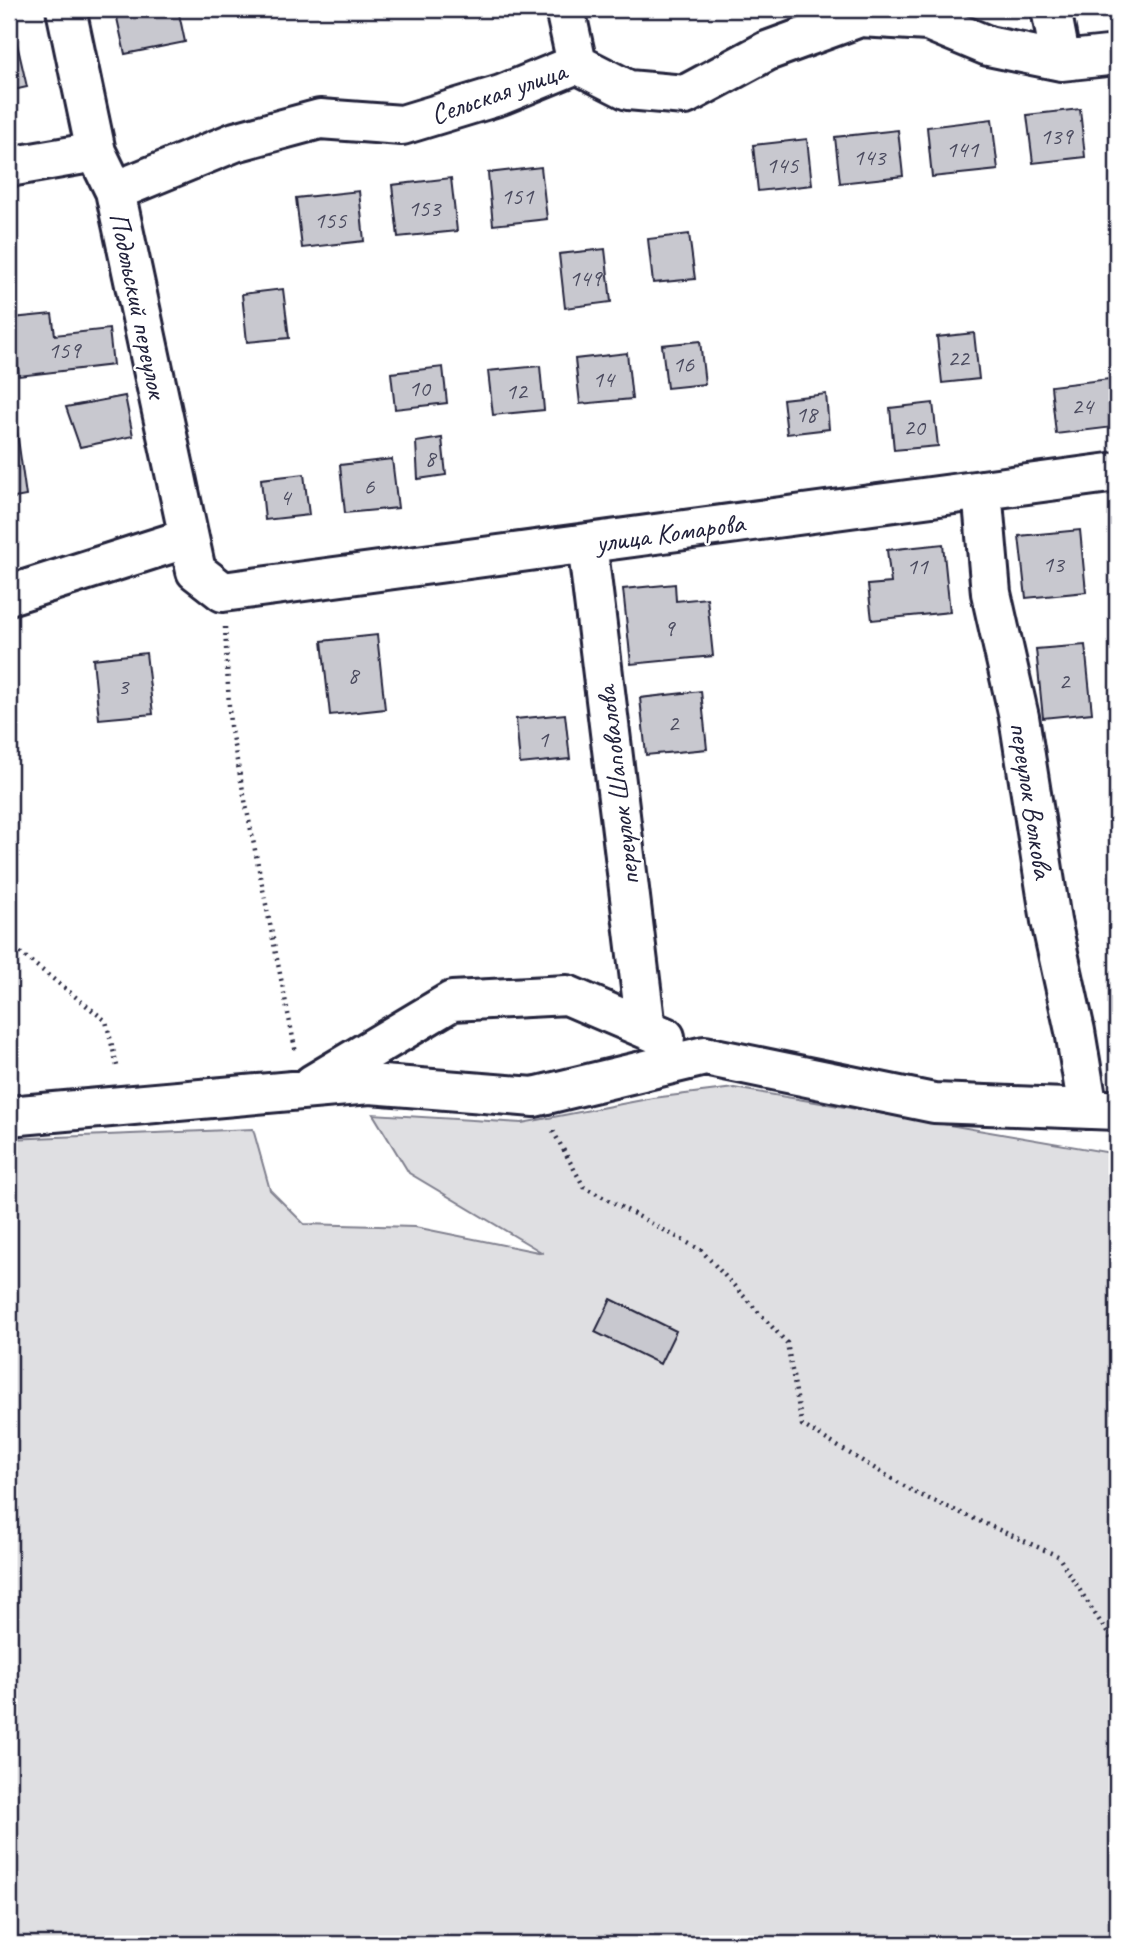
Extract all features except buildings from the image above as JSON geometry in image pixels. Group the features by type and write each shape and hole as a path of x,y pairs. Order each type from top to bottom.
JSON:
{"street":[{"name":"Подольский переулок","path":"66,9 96,152 115,191 196,571 223,592"},
{"path":"565,9 577,64"},
{"path":"1051,9 1061,61"},
{"name":"Сельская улица","path":"115,191 235,142 320,119 402,125 500,95 577,64 628,90 685,95 767,51 860,17 928,21 988,46 1061,61 1117,55"},
{"path":"9,167 96,152"},
{"name":"улица Комарова","path":"223,592 1117,472"},
{"name":"переулок Волкова","path":"982,490 991,593 1019,717 1051,921 1075,1031 1102,1109"},
{"path":"9,595 188,538"},
{"name":"переулок Шаповалова","path":"587,543 646,1029"},
{"path":"304,1090 452,1000 568,995 705,1056 934,1103 1102,1109"},
{"path":"9,1116 370,1084 534,1097 705,1056"}],"path":[{"path":"223,592 230,726 304,1090"},
{"path":"9,944 106,1021 127,1106"},
{"path":"534,1097 584,1187 701,1250 787,1343 802,1425 916,1493 1058,1556 1117,1648"}],"shaded area":[{"path":"734,1088 1117,1154 1117,1944 9,1944 9,1139 253,1129 270,1190 304,1224 415,1227 543,1253 409,1173 373,1114 522,1123 653,1098"}]}
